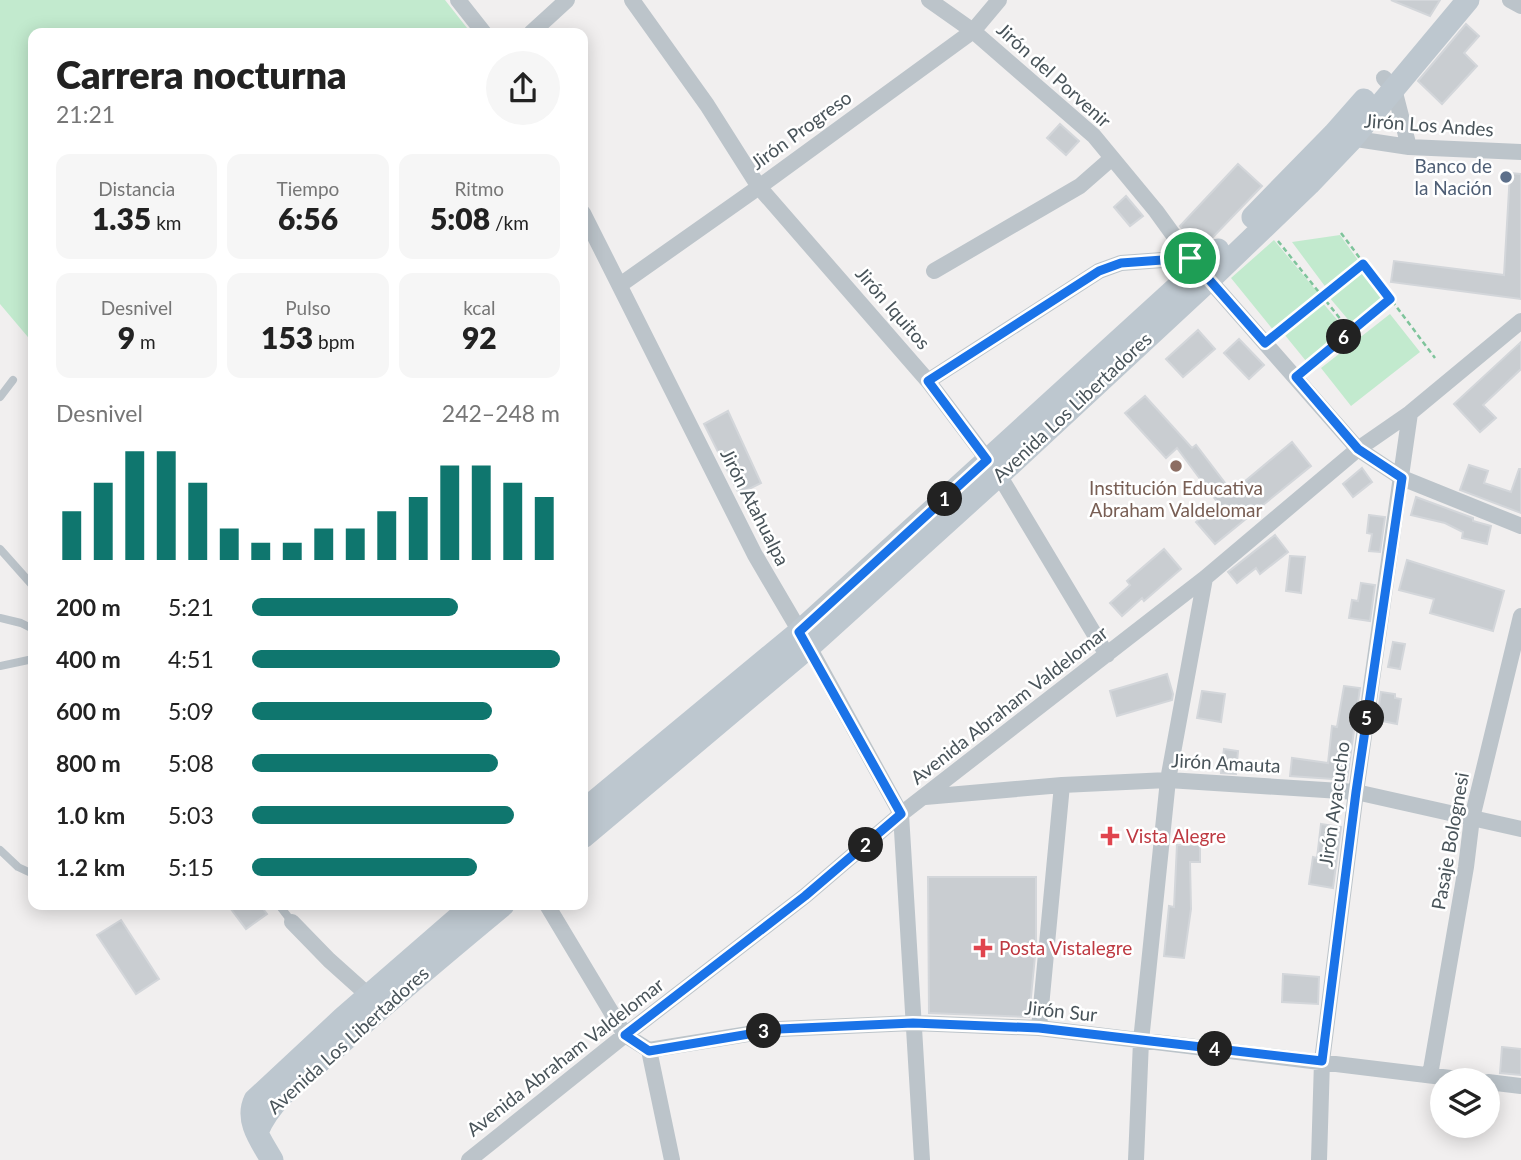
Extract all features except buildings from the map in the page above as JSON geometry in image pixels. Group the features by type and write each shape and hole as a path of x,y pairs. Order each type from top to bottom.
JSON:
{"street":[{"path":"458,0 480,28"},
{"path":"536,28 567,0"},
{"name":"Jirón Iquitos","path":"632,0 707,106 759,187 928,381 993,468 1107,655"},
{"name":"Jirón del Porvenir","path":"929,0 973,31 1094,136 1200,269 1358,449 1402,478 1521,526"},
{"name":"Jirón Progreso","path":"620,285 973,31 999,0"},
{"name":"Avenida Los Libertadores","path":"1389,84 1449,0"},
{"name":"Avenida Los Libertadores","path":"1200,269 1266,225 1309,184 1343,137 1468,0"},
{"path":"1510,0 1521,6"},
{"path":"1389,84 1409,147"},
{"name":"Avenida Los Libertadores","path":"591,813 634,781 804,639 993,468 1200,269 1343,137"},
{"name":"Jirón Los Andes","path":"1343,137 1409,147 1521,152"},
{"path":"934,271 1080,186 1112,158"},
{"name":"Jirón Atahualpa","path":"588,223 755,555 901,814"},
{"path":"928,381 1099,271 1121,263 1200,269"},
{"name":"Avenida Abraham Valdelomar","path":"476,1158 625,1035 805,896 901,814 1205,578 1358,449 1410,413 1521,321"},
{"name":"Jirón Ayacucho","path":"1319,1160 1322,1061 1356,792 1410,413"},
{"path":"1136,1160 1142,1041 1168,780 1205,578"},
{"name":"Pasaje Bolognesi","path":"1431,1068 1472,818 1521,616"},
{"name":"Jirón Amauta","path":"925,797 1062,785 1168,780 1356,792 1521,829"},
{"path":"1039,1028 1062,785"},
{"path":"901,814 922,1160"},
{"name":"Avenida Los Libertadores","path":"272,1160 257,1132 263,1117 468,910"},
{"name":"Avenida Los Libertadores","path":"375,1001 496,910"},
{"path":"550,910 625,1035 649,1051 672,1160"},
{"path":"292,922 375,1001"},
{"name":"Jirón Sur","path":"649,1051 779,1029 913,1023 1039,1028 1430,1075"},
{"path":"1500,1083 1521,1086"}],"lane":[{"path":"0,397 13,380"},
{"path":"0,549 28,580"},
{"path":"0,618 28,626"},
{"path":"0,666 28,660"},
{"path":"0,850 18,867 28,872"},
{"path":"283,910 292,922"}],"path":[{"path":"1266,225 1350,331"},
{"path":"1341,233 1435,358"},
{"path":"1265,343 1363,264"},
{"path":"1296,377 1390,299"}],"green space":[{"path":"0,0 445,0 467,28 28,28 28,337 0,304"},
{"path":"1340,235 1360,263 1327,289 1292,242"},
{"path":"1274,240 1319,294 1274,331 1231,278"},
{"path":"1363,269 1385,296 1351,323 1329,297"},
{"path":"1322,302 1345,329 1306,361 1284,334"},
{"path":"1390,314 1420,352 1351,406 1321,368"}],"place":[{"name":"Banco de la Nación","path":"1506,177"},
{"name":"Institución Educativa Abraham Valdelomar","path":"1176,466"},
{"name":"Vista Alegre","path":"1110,836"},
{"name":"Posta Vistalegre","path":"983,948"}],"route":[{"path":"1190,258 1265,343 1363,264 1390,299 1296,377 1358,449 1402,478 1356,792 1322,1061 1039,1028 913,1023 779,1029 649,1051 625,1035 805,896 901,814 799,632 987,460 928,381 1099,271 1121,263 1190,258"}]}
